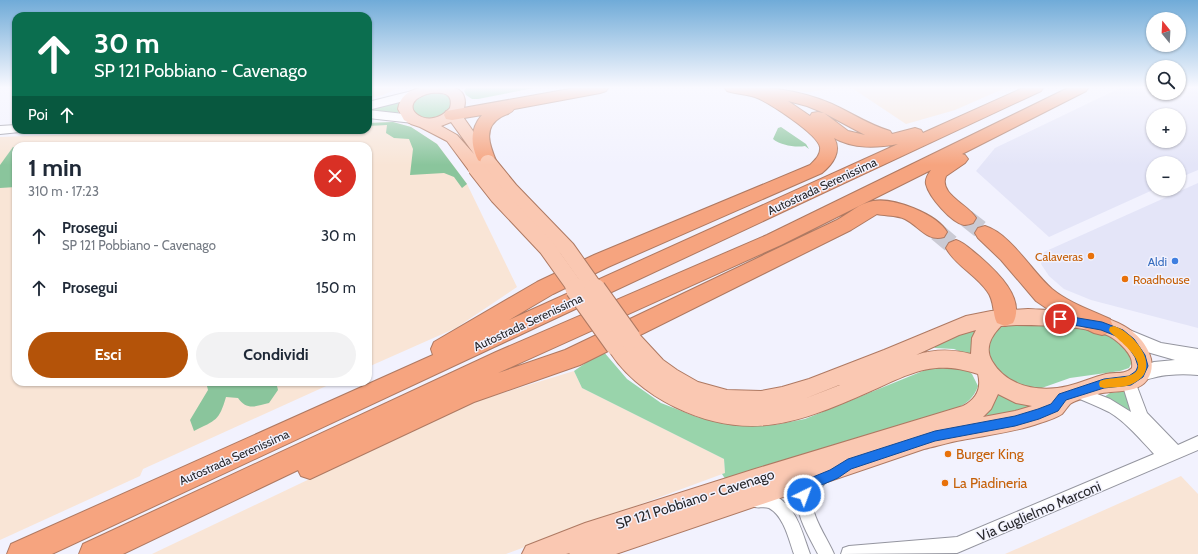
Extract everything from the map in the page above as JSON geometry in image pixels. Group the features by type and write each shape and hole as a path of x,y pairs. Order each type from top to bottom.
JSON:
{"highway":[{"path":"482,166 483,149 480,133 484,121 496,114"},
{"path":"350,404 545,288 820,166 826,159 829,148 827,141 794,114"},
{"path":"813,114 835,131 856,140 881,140 916,133 963,114"},
{"name":"Autostrada Serenissima","path":"21,554 979,114"},
{"name":"Autostrada Serenissima","path":"93,554 504,359 774,240 1027,114"},
{"path":"966,218 946,201 940,193 937,186 936,176 940,170 989,143 987,133"},
{"path":"136,534 236,502 468,394 572,358 844,225 874,207 897,210 912,214 920,218 938,232"},
{"path":"985,232 1008,254 1044,295 1060,306 1108,328"},
{"path":"956,248 988,278 1000,293 1004,302 1001,318"}],"main road":[{"path":"406,114 441,131 455,141 482,166"},
{"path":"418,121 438,121 449,114"},
{"path":"455,114 493,190 547,248 623,341 638,371 659,388 673,396 702,409 750,416 785,413 817,404 926,360 951,357 987,370"},
{"path":"623,341 661,371 683,384 724,398 750,401 777,398 794,393 904,351 959,326 1001,318 1030,316 1108,328 1130,342 1140,355 1143,366 1134,377 1104,384 1070,395 1042,398 1017,394 1002,385 987,370 979,353 979,341 986,329 1001,318"},
{"name":"SP 121 Pobbiano - Cavenago","path":"534,554 595,532 967,414 979,408 986,402 988,396 987,370"},
{"name":"SP 121 Pobbiano - Cavenago","path":"586,553 723,507 781,498 848,465 935,436 1015,421 1039,414 1055,408 1070,395"},
{"path":"781,498 785,480 791,475 869,448 879,441"}],"street":[{"path":"372,115 418,121"},
{"path":"0,130 12,129"},
{"path":"1108,328 1147,346 1174,353 1198,356"},
{"path":"1171,455 1142,418 1137,409 1134,377 1156,369 1170,367 1198,368"},
{"path":"1070,395 1107,404 1126,416 1171,455"},
{"name":"Via Guglielmo Marconi","path":"849,554 960,550 1198,443"},
{"path":"826,554 804,506 805,492 812,483 834,474 848,465"},
{"path":"781,498 802,554"}],"shaded area":[{"path":"891,114 942,114 906,124"},
{"path":"1066,114 1146,114 1146,148 1186,148 1186,114 1198,114 1198,170 1186,175 1186,156 1146,156 1146,193 1049,237 976,171 995,148"},
{"path":"393,122 411,127 437,144 467,184 517,287 456,328 372,365 372,142 12,142 12,386 326,386 143,469 140,476 0,540 0,137 81,134 372,134 372,123"},
{"path":"1198,183 1198,328 1091,300 1064,289 1049,276 1041,264 1044,252 1169,196 1186,196 1186,188"},
{"path":"574,371 582,388 724,459 725,473 506,554 152,554 467,404"},
{"path":"1181,476 1198,494 1198,554 1005,554"}],"green space":[{"path":"416,114 444,114 441,116 429,118 418,117"},
{"path":"393,122 411,127 437,144 467,184 462,188 454,177 444,173 410,175 413,149 409,139 394,138 386,133 387,125 372,126 372,123"},
{"path":"781,127 806,144 809,149 805,146 788,146 773,139 778,128"},
{"path":"12,148 12,187 0,188 0,165"},
{"path":"1052,322 1106,332 1123,342 1133,360 1129,368 1120,371 1070,378 1036,390 1007,381 988,359 989,335 998,326 1006,323"},
{"path":"975,330 973,338 974,357 954,349 935,348 931,344 957,332"},
{"path":"603,351 627,379 661,403 697,417 735,425 774,425 805,419 940,364 964,367 972,374 978,386 969,400 955,409 726,480 722,474 725,473 724,459 582,388 574,371"},
{"path":"207,386 277,386 278,390 269,403 256,406 245,405 238,398 226,397 221,411 216,419 194,431 190,420 208,390"},
{"path":"996,387 1041,403 1011,412 979,416 994,403"},
{"path":"1127,391 1128,404 1133,415 1104,397 1110,393"}],"tunnel":[{"path":"966,218 985,233"},
{"path":"937,232 956,248"}],"slow traffic":[{"path":"1104,384 1131,380 1140,374 1143,366 1139,353 1123,336 1114,330"}],"place":[{"name":"Calaveras","path":"1091,256"},
{"name":"Aldi","path":"1175,261"},
{"name":"Roadhouse","path":"1125,279"},
{"name":"Burger King","path":"948,454"},
{"name":"La Piadineria","path":"945,483"}],"route":[{"path":"804,495 806,489 812,483 834,474 848,465 935,436 1015,421 1046,412 1055,408 1062,397 1110,382 1131,380 1140,374 1143,366 1140,355 1130,342 1120,333 1102,326 1060,319"}]}
